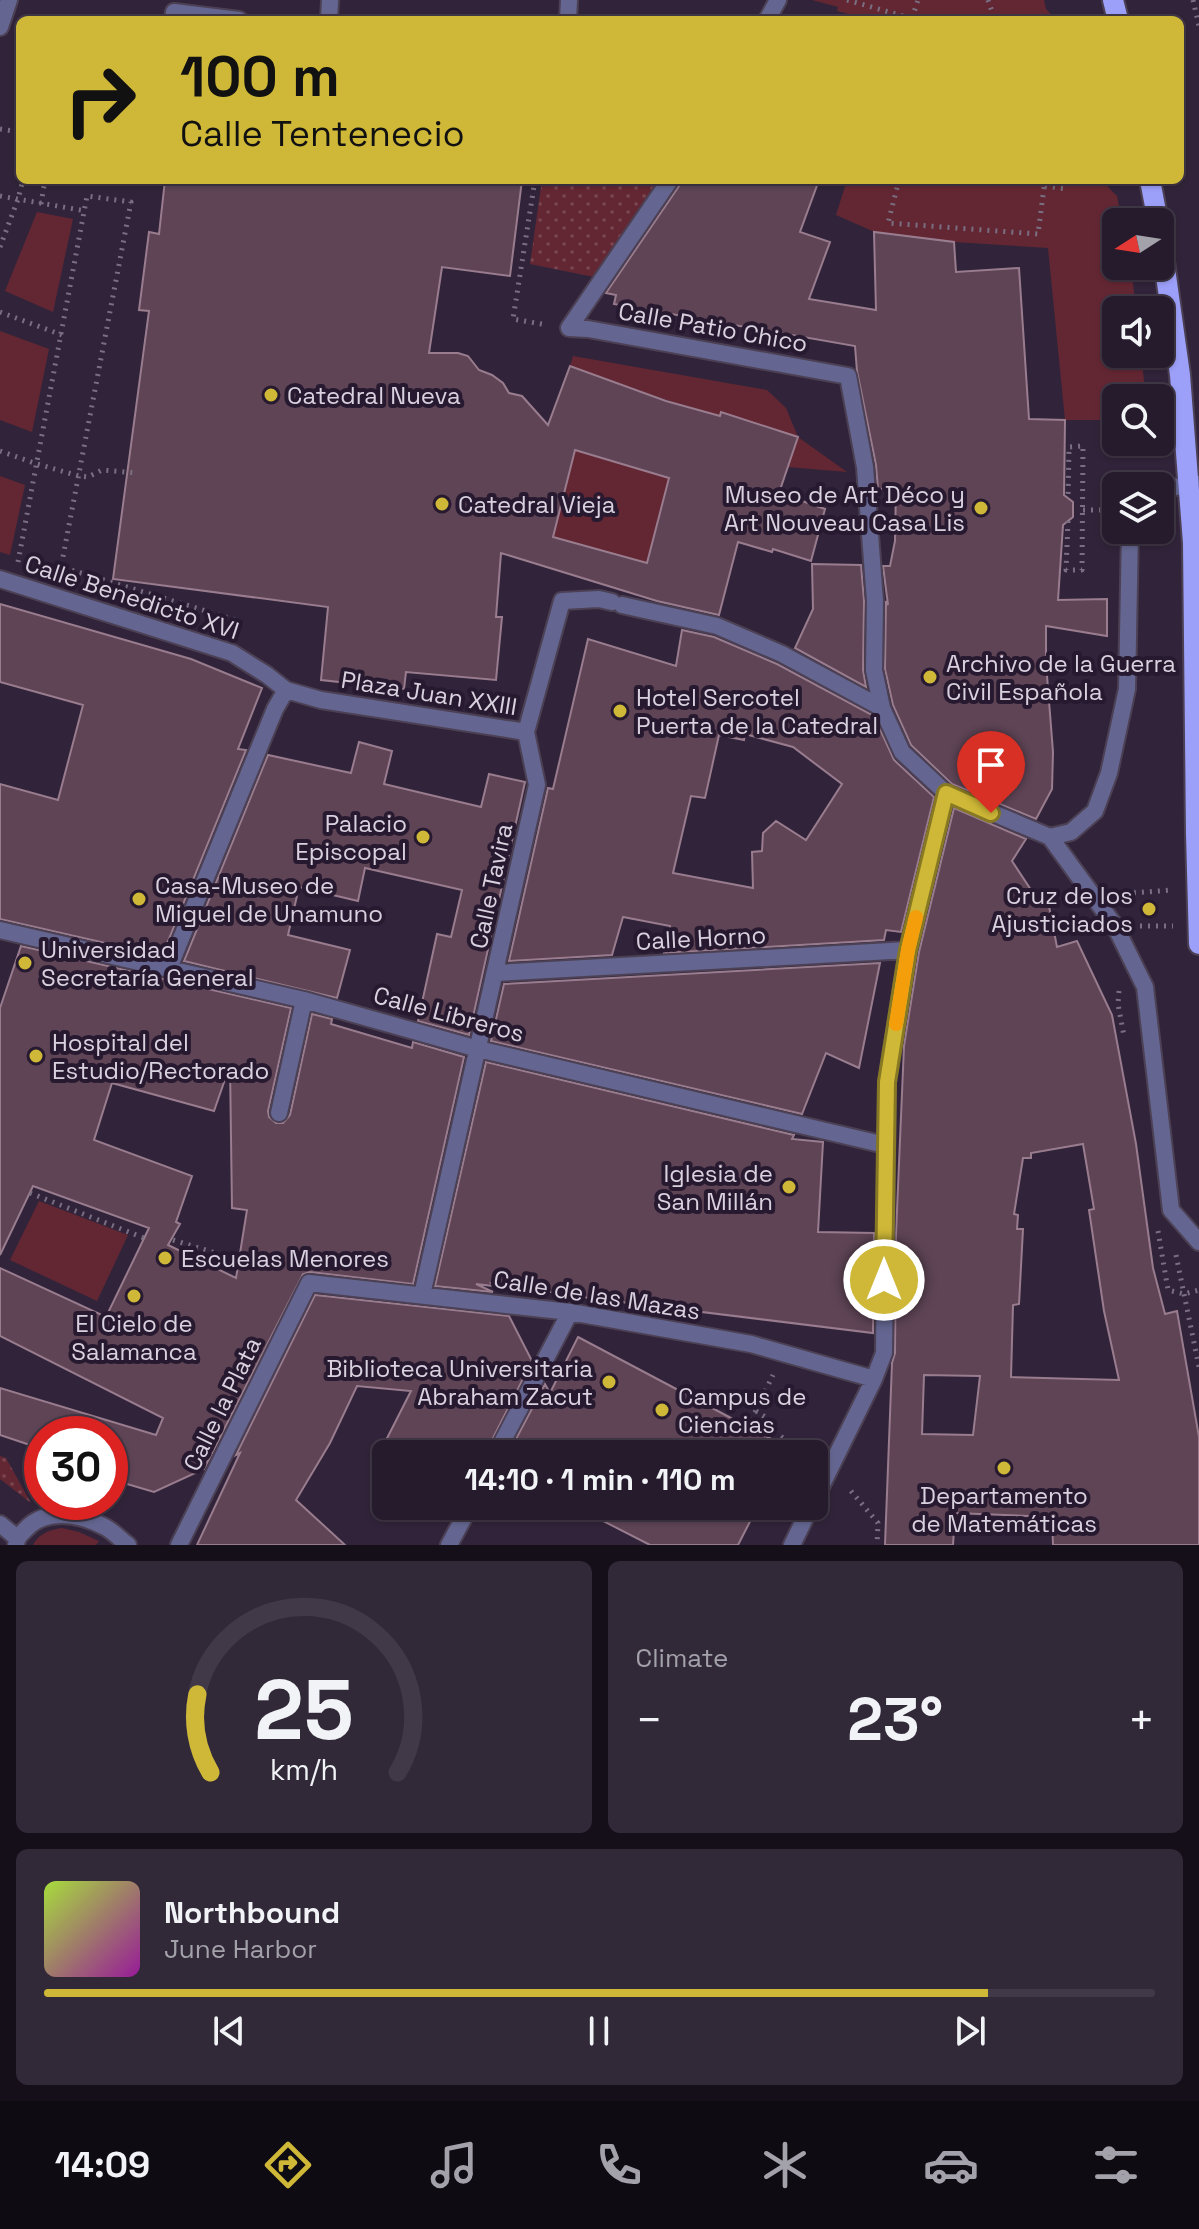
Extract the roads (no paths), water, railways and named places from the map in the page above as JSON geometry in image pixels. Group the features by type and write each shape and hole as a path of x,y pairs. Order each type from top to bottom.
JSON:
{"main road":[{"path":"1151,184 1155,208"},
{"path":"1167,280 1194,485 1199,944"}],"street":[{"path":"0,27 9,0"},
{"path":"174,16 174,12 206,16"},
{"name":"Calle Patio Chico","path":"667,184 569,328 848,376 865,467 875,601 874,670 882,708"},
{"path":"1174,487 1194,485"},
{"path":"1050,837 1071,832 1095,811 1109,773 1127,689 1130,544"},
{"name":"Calle Benedicto XVI","path":"7,581 232,653 286,690"},
{"name":"Plaza Juan XXIII","path":"286,690 321,700 526,732 562,601 599,599 717,626 782,654 882,708"},
{"path":"169,968 275,709 286,690"},
{"path":"882,708 902,752 946,793 1050,837 1115,926 1145,987 1171,1210 1199,1242"},
{"name":"Calle Tavira","path":"422,1295 537,785 526,732"},
{"path":"828,1473 884,1353 887,1082 908,950 946,793"},
{"name":"Calle Libreros","path":"0,930 304,1000 478,1049 885,1145"},
{"name":"Calle Horno","path":"496,973 908,950"},
{"path":"279,1113 304,1000"},
{"name":"Calle de las Mazas","path":"309,1283 570,1312 751,1344 874,1379"},
{"name":"Calle la Plata","path":"179,1545 309,1283"},
{"path":"503,1440 570,1312"},
{"path":"0,1524 16,1542 31,1524 46,1516 78,1516 105,1527 128,1545"},
{"path":"449,1545 462,1520"},
{"path":"792,1545 804,1520"}],"place":[{"name":"Catedral Nueva","path":"271,395"},
{"name":"Catedral Vieja","path":"442,504"},
{"name":"Museo de Art Déco y Art Nouveau Casa Lis","path":"981,508"},
{"name":"Archivo de la Guerra Civil Española","path":"930,677"},
{"name":"Hotel Sercotel Puerta de la Catedral","path":"620,711"},
{"name":"Palacio Episcopal","path":"423,837"},
{"name":"Casa-Museo de Miguel de Unamuno","path":"139,899"},
{"name":"Cruz de los Ajusticiados","path":"1149,909"},
{"name":"Universidad Secretaría General","path":"25,963"},
{"name":"Hospital del Estudio/Rectorado","path":"36,1056"},
{"name":"Iglesia de San Millán","path":"789,1187"},
{"name":"Escuelas Menores","path":"165,1258"},
{"name":"El Cielo de Salamanca","path":"134,1296"},
{"name":"Biblioteca Universitaria Abraham Zacut","path":"609,1382"},
{"name":"Campus de Ciencias","path":"662,1410"},
{"name":"Departamento de Matemáticas","path":"1004,1468"}]}
